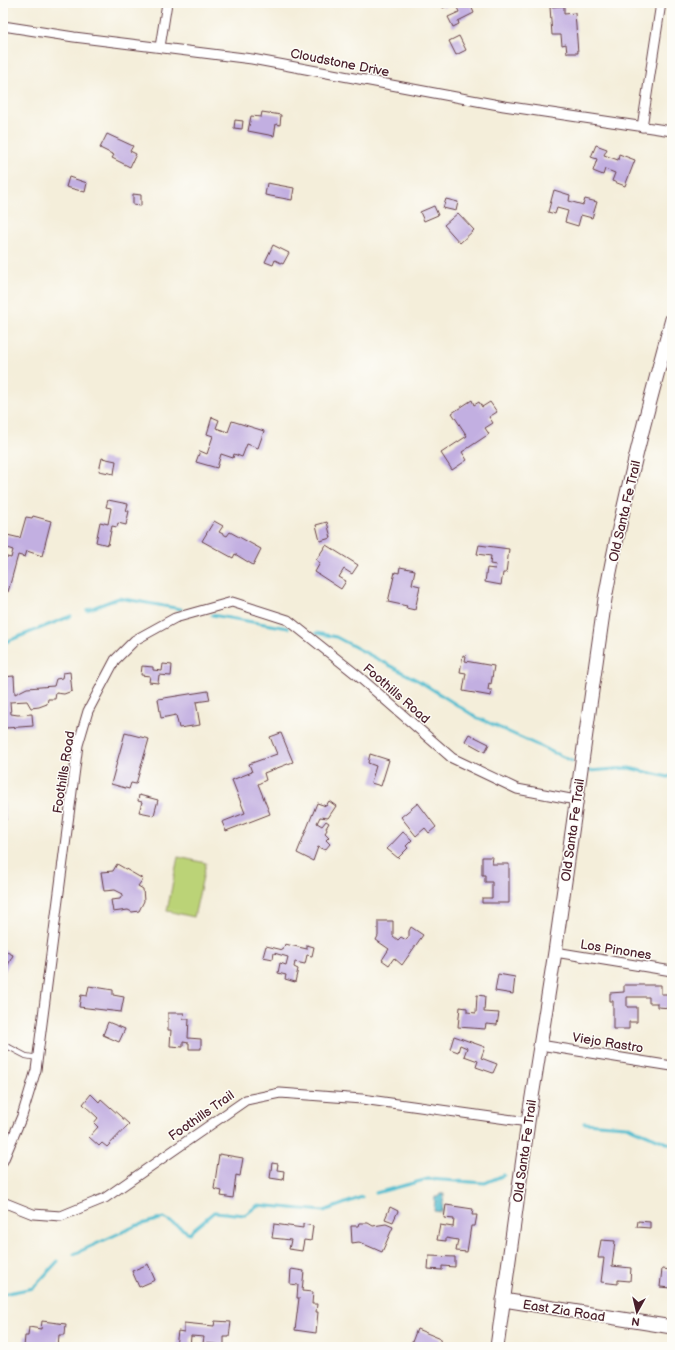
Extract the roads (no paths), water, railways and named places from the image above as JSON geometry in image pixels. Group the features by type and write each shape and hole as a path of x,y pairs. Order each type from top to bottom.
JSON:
{"street":[{"path":"160,47 167,3"},
{"path":"642,127 661,3"},
{"name":"Cloudstone Drive","path":"3,26 74,37 252,59 504,106 672,131"},
{"name":"Old Santa Fe Trail","path":"497,1347 528,1122 555,952 605,599 638,449 672,319"},
{"name":"Foothills Road","path":"3,1161 22,1116 36,1070 78,745 88,711 115,660 135,640 175,618 232,602 288,620 357,675 452,758 517,789 576,800"},
{"name":"Los Pinones","path":"555,952 672,971"},
{"name":"Viejo Rastro","path":"540,1045 672,1066"},
{"name":"Foothills Trail","path":"3,1202 33,1214 61,1216 105,1198 246,1100 280,1093 362,1099 528,1122"},
{"name":"East Zia Road","path":"503,1300 672,1328"}],"lane":[{"path":"3,1044 26,1056 38,1058"}],"water":[{"path":"440,1194 444,1194 442,1212 434,1211 435,1197 438,1197"}],"waterway":[{"path":"87,610 119,598 181,609"},
{"path":"212,615 288,628"},
{"path":"3,643 71,616"},
{"path":"316,633 336,637 419,681 476,717 572,761"},
{"path":"589,771 629,768 668,777 672,775"},
{"path":"584,1123 626,1126 672,1145"},
{"path":"376,1193 428,1179 485,1183 504,1175"},
{"path":"74,1254 135,1226 164,1218 189,1233 214,1212 245,1215 258,1205 324,1211 362,1197"},
{"path":"3,1294 33,1288 58,1261"}]}
